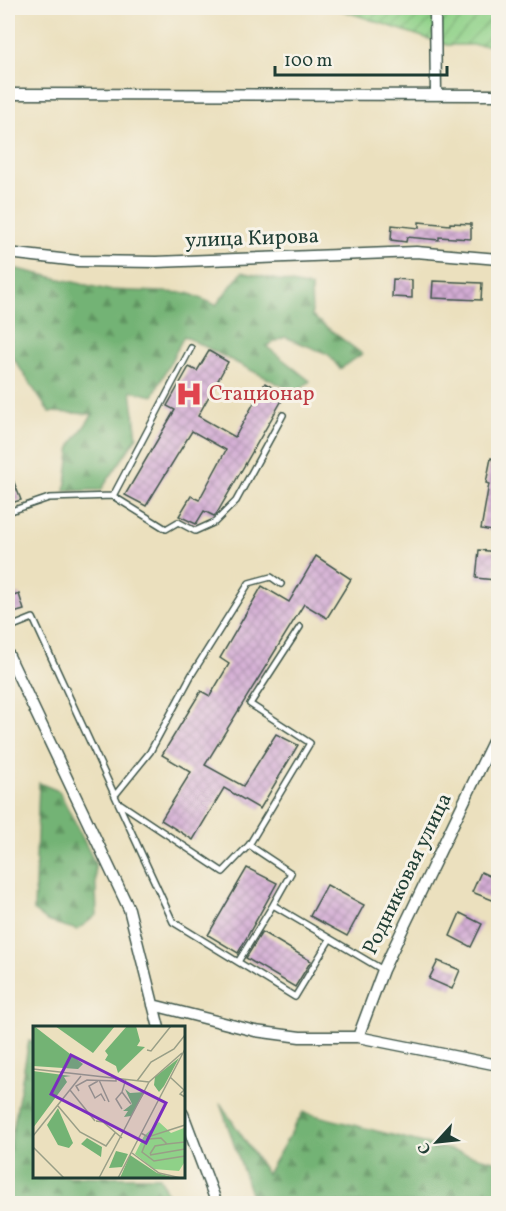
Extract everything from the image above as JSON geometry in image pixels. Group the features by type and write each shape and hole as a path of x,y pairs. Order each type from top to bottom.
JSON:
{"street":[{"path":"434,9 436,95"},
{"path":"8,94 498,95"},
{"name":"улица Кирова","path":"8,253 78,261 156,262 416,252 498,259"},
{"path":"8,654 129,909 158,1026"},
{"name":"Родниковая улица","path":"358,1037 383,970 498,731"},
{"path":"153,1005 255,1031 300,1037 358,1037 498,1065"},
{"path":"184,1117 217,1203"}],"lane":[{"path":"113,496 191,348"},
{"path":"8,512 49,498 113,496 166,529 178,522 195,531 215,522 236,501 283,415"},
{"path":"116,794 150,752 192,674 249,584 271,577 281,585"},
{"path":"8,628 33,618 173,922 295,997 330,939"},
{"path":"120,803 223,872 249,846 310,743 250,704 300,627"},
{"path":"238,962 291,873 249,846"},
{"path":"273,905 383,970"}],"green space":[{"path":"335,8 498,8 498,45 447,45"},
{"path":"13,268 108,290 188,293 216,305 242,272 311,287 312,316 362,354 340,369 328,354 285,337 266,346 310,381 296,393 184,336 153,396 131,391 137,437 101,490 65,491 71,445 93,414 49,412 8,350 10,310 8,269"},
{"path":"39,783 59,791 95,863 97,915 77,930 47,921 34,911"},
{"path":"29,1041 33,1042 33,1178 160,1178 171,1203 8,1203 8,1157"},
{"path":"220,1103 267,1174 303,1112 498,1162 498,1203 254,1203"}],"building":[{"path":"419,222 450,225 450,223 471,224 471,239 439,237 439,240 407,237 406,242 391,240 392,225 419,228"},
{"path":"393,279 412,280 412,298 392,297"},
{"path":"433,281 482,283 481,300 432,298"},
{"path":"209,351 228,362 198,416 235,437 265,383 285,395 217,513 214,516 204,511 196,524 179,516 191,496 199,500 226,450 192,431 146,506 125,495 175,410 167,406 189,367 197,371"},
{"path":"491,458 498,460 498,532 481,529"},
{"path":"8,467 21,500 8,504"},
{"path":"479,550 497,552 495,580 476,578"},
{"path":"316,556 351,579 327,618 304,604 205,765 243,786 276,734 298,745 260,809 224,788 193,840 161,820 191,772 162,755 201,691 210,696 229,664 220,658 262,586 289,602"},
{"path":"19,594 24,610 10,614 8,598"},
{"path":"247,868 277,883 238,953 208,935"},
{"path":"481,872 498,880 495,901 472,892"},
{"path":"327,885 364,905 347,936 310,916"},
{"path":"460,913 482,924 471,947 450,936"},
{"path":"262,932 311,961 295,987 246,958"},
{"path":"438,961 460,970 452,989 429,979"}],"place":[{"name":"Стационар","path":"189,394"}]}
